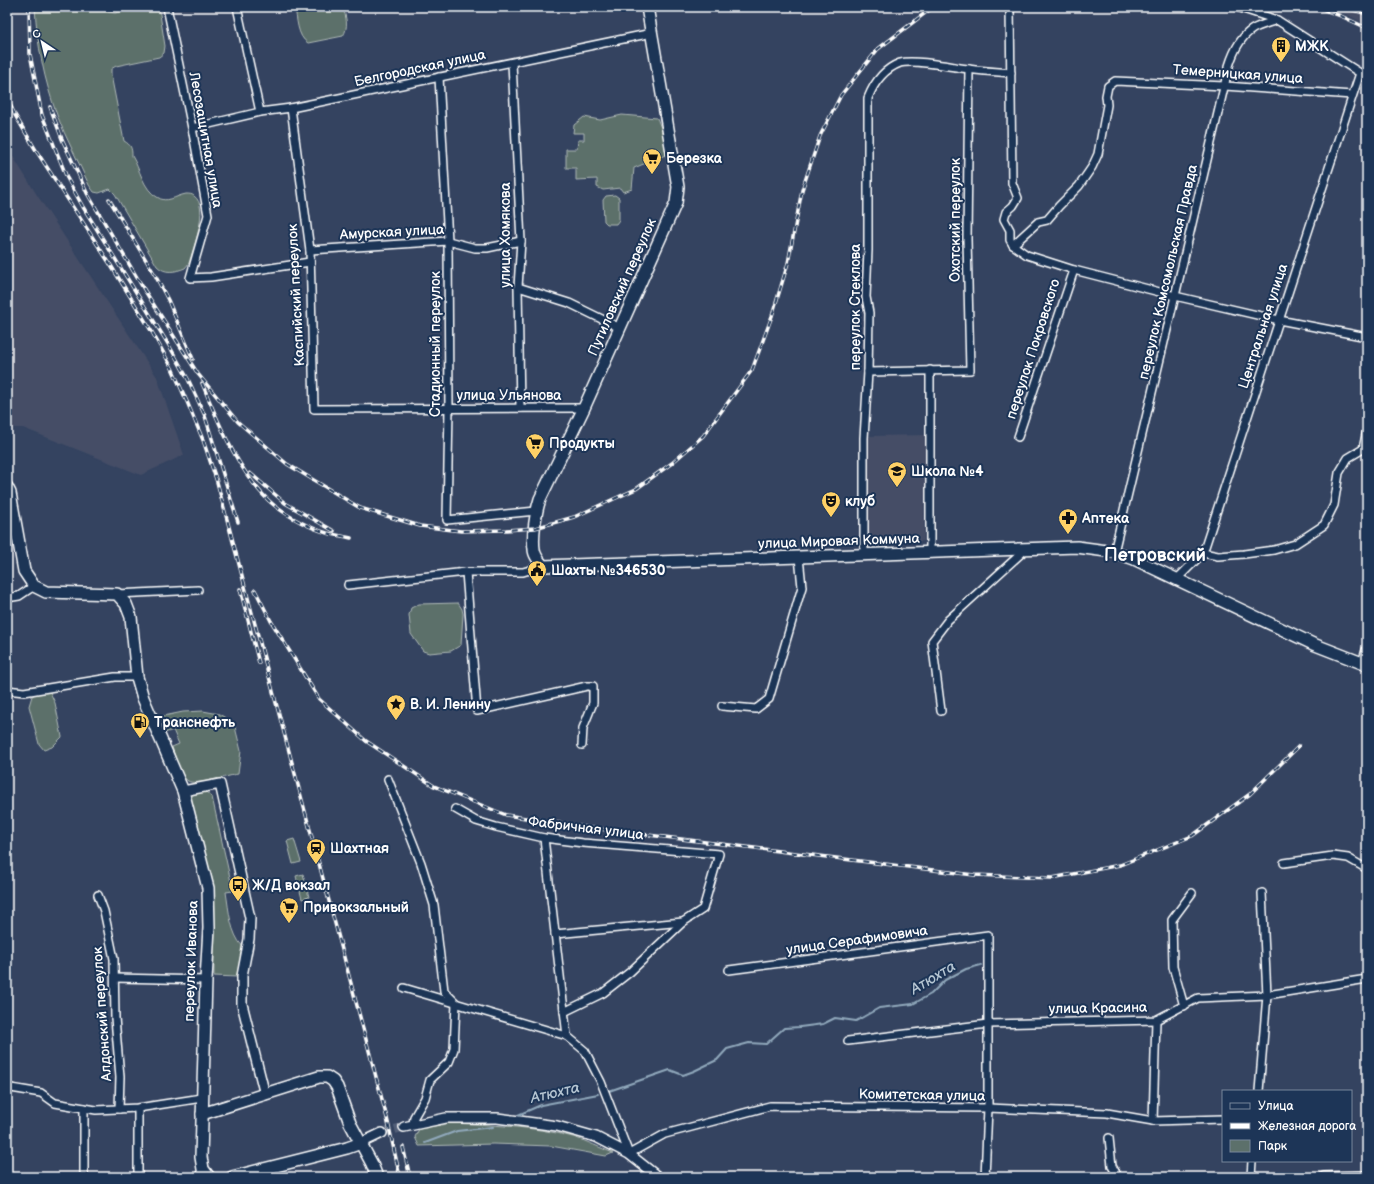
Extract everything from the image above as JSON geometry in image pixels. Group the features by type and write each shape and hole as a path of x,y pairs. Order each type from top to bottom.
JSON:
{"main road":[{"name":"Путиловский переулок","path":"543,566 538,560 534,549 536,512 540,499 584,408 676,203 678,187 647,7"},
{"path":"7,487 10,493 24,571 34,586 46,592 117,594"},
{"name":"улица Мировая Коммуна","path":"543,566 1077,547 1114,552 1134,559 1313,644 1365,664"},
{"name":"переулок Иванова","path":"117,594 126,604 132,617 137,677 147,710 164,744 183,791 208,888 209,928 201,1157 203,1169 209,1177"},
{"path":"202,1114 265,1095 320,1076 327,1077 333,1081 337,1087 350,1123 372,1164 377,1177"},
{"path":"232,1177 347,1148 361,1143"}],"street":[{"name":"Лесозащитная улица","path":"166,7 192,128 208,215 190,278 211,277 310,262"},
{"path":"237,7 260,112"},
{"path":"1237,7 1277,20 1367,76"},
{"path":"1010,8 1012,183 1018,198 1013,206 1006,212 1004,219 1010,230 1010,240 1013,245 1027,255 1074,270 1175,296 1279,320 1367,337"},
{"name":"переулок Комсомольская Правда","path":"1114,552 1231,59 1241,40 1252,29 1277,20"},
{"name":"Белгородская улица","path":"192,128 260,112 291,108 512,63 652,32"},
{"name":"переулок Стеклова","path":"864,555 864,438 868,372 869,313 866,297 868,250 868,98 873,86 882,75 890,68 902,62 969,69"},
{"name":"улица Хомякова","path":"512,63 521,241 518,287 520,408"},
{"path":"969,69 1011,73"},
{"name":"Охотский переулок","path":"930,370 970,370 967,239 969,69"},
{"name":"Центральная улица","path":"1177,579 1203,553 1360,73"},
{"name":"Стадионный переулок","path":"438,77 448,241 449,408 447,520 536,512"},
{"name":"Темерницкая улица","path":"1013,245 1038,222 1047,220 1079,186 1092,167 1098,154 1107,105 1106,96 1108,86 1115,81 1122,80 1225,86 1352,95"},
{"name":"Каспийский переулок","path":"291,108 310,250 314,409"},
{"name":"Амурская улица","path":"310,250 448,241 475,248 487,248 521,241"},
{"name":"переулок Покровского","path":"1018,437 1074,270"},
{"path":"518,287 569,303 620,328"},
{"path":"868,372 930,370 930,553"},
{"name":"улица Ульянова","path":"314,409 584,408"},
{"path":"1203,553 1218,556 1274,550 1295,544 1324,525 1334,504 1339,473 1348,458 1363,449 1367,430"},
{"path":"940,711 932,641 948,620 1025,550"},
{"path":"722,706 756,709 769,699 802,587 799,557"},
{"name":"улица Мировая Коммуна","path":"348,585 466,572 523,572 543,566"},
{"path":"466,572 477,711 587,686 593,686 594,703 583,728 582,745"},
{"path":"7,598 19,596 34,586"},
{"path":"117,594 198,590"},
{"path":"1365,664 1367,647"},
{"path":"7,690 24,692 115,677 137,677"},
{"path":"388,779 421,863 434,904 444,991 456,1004 454,1049 449,1062 430,1080 425,1098 409,1126"},
{"path":"183,791 220,784 250,918 249,939 242,976 242,1004 265,1095"},
{"name":"Фабричная улица","path":"455,809 476,821 496,828 544,838 606,845 719,854 703,909 683,922"},
{"path":"544,838 567,1036"},
{"path":"1284,863 1333,856 1348,858 1367,869"},
{"path":"1184,1006 1173,966 1172,920 1192,893"},
{"path":"1259,1090 1266,995 1262,894"},
{"name":"Алдонский переулок","path":"98,896 104,911 114,959 115,1018 120,1077 119,1109"},
{"path":"555,934 683,922"},
{"path":"564,1012 603,993 630,972 683,922"},
{"name":"улица Серафимовича","path":"729,970 988,936 988,1024"},
{"path":"115,978 206,980"},
{"name":"улица Красина","path":"848,1041 988,1024 1156,1020 1198,998 1266,995 1367,979"},
{"path":"404,988 567,1036 585,1051 601,1082 629,1154"},
{"path":"1153,1121 1156,1020"},
{"path":"985,1177 988,1108 988,1024"},
{"path":"7,1091 11,1088 41,1093 55,1103 96,1110 138,1108 202,1098"},
{"name":"Комитетская улица","path":"629,1154 665,1134 770,1106 988,1108 1107,1113 1153,1121 1222,1119"},
{"path":"84,1108 84,1177"},
{"path":"138,1108 138,1177"},
{"path":"409,1126 446,1118 497,1118 557,1126 596,1137 629,1154 658,1177"},
{"path":"361,1143 382,1133"},
{"path":"1109,1138 1112,1166 1118,1177"},
{"path":"1251,1177 1252,1162"},
{"path":"1324,1177 1367,1176"}],"shaded area":[{"path":"1332,7 1367,7 1367,25"},
{"path":"7,147 157,377 184,455 141,475 23,428 7,428"},
{"name":"Школа №4","path":"926,435 924,541 867,542 869,436"}],"green space":[{"path":"35,7 105,7 108,12 115,13 140,7 159,8 165,46 164,53 159,57 116,66 111,69 111,75 124,141 131,147 132,156 148,189 157,197 164,200 191,194 199,201 201,218 197,238 189,263 185,268 170,272 160,269 115,194 110,189 99,193 94,192 89,185 68,142 48,89 39,48"},
{"path":"295,7 343,7 346,18 346,29 343,36 308,43 304,40 300,32"},
{"path":"622,115 657,118 668,154 634,168 632,189 623,192 620,188 603,190 597,187 597,179 576,180 576,168 566,168 566,149 577,149 578,140 584,140 584,133 573,133 574,125 584,117 600,120"},
{"path":"615,195 619,198 619,220 616,224 607,224 604,221 603,200 606,196"},
{"path":"458,603 463,614 461,645 451,651 429,653 423,651 411,634 409,615 411,608 419,604"},
{"path":"39,692 50,692 55,703 62,737 52,747 44,750 39,744 29,706 32,696"},
{"path":"203,711 219,714 234,723 241,751 238,774 198,782 192,782 185,779 178,766 172,747 179,744 173,730 165,733 161,730 159,726 159,717 183,712"},
{"path":"205,791 212,797 233,891 226,892 231,921 235,935 243,947 237,977 214,976 213,890 190,800 196,793"},
{"path":"294,839 301,862 293,864 287,841"},
{"path":"303,874 309,897 302,899 296,876"},
{"path":"451,1123 481,1124 543,1130 578,1139 613,1153 606,1156 551,1146 493,1144 419,1146 415,1137 419,1129"}],"waterway":[{"name":"Атюхта","path":"609,1091 670,1070 683,1075 717,1060 727,1049 749,1043 766,1044 784,1028 823,1024 835,1018 856,1021 879,1008 913,1004 931,994 945,980 966,969 981,965"},
{"name":"Атюхта","path":"518,1115 541,1105 598,1094"},
{"name":"Атюхта","path":"425,1143 457,1131 493,1127"}],"tunnel":[{"path":"382,1133 404,1127"}],"railway":[{"path":"29,7 30,54 42,115 67,178 83,207 170,347 188,379 205,416 238,522"},
{"path":"50,107 62,139 87,193 145,291 198,374 238,422 287,464 360,508 420,526 461,531 535,528 574,517 636,489 672,463 703,436 752,370 772,316 788,263 802,190 820,136 841,95 878,49 933,7"},
{"path":"1317,7 1367,28"},
{"path":"1343,7 1367,14"},
{"path":"7,98 15,115 37,152 110,264 152,332 172,368 203,440 217,482 387,1118 400,1177"},
{"path":"109,199 155,275 168,300 193,359"},
{"path":"202,383 215,415 241,466 263,495 275,506 307,525 320,531 351,538"},
{"path":"250,473 285,503 334,531"},
{"path":"240,589 259,663"},
{"path":"255,590 271,621 319,699 366,741 434,786 506,815 591,828 974,875 1052,878 1120,865 1192,836 1250,794 1299,746"},
{"path":"403,1147 410,1177"}],"place":[{"name":"МЖК","path":"1281,63"},
{"name":"Березка","path":"652,175"},
{"name":"Продукты","path":"535,460"},
{"name":"Школа №4","path":"897,488"},
{"name":"клуб","path":"831,518"},
{"name":"Аптека","path":"1068,535"},
{"name":"Шахты №346530","path":"537,587"},
{"name":"В. И. Ленину","path":"396,721"},
{"name":"Транснефть","path":"140,739"},
{"name":"Шахтная","path":"316,865"},
{"name":"Ж/Д вокзал","path":"238,902"},
{"name":"Привокзальный","path":"289,924"}],"district":[{"name":"Петровский","path":"1155,555"}]}
